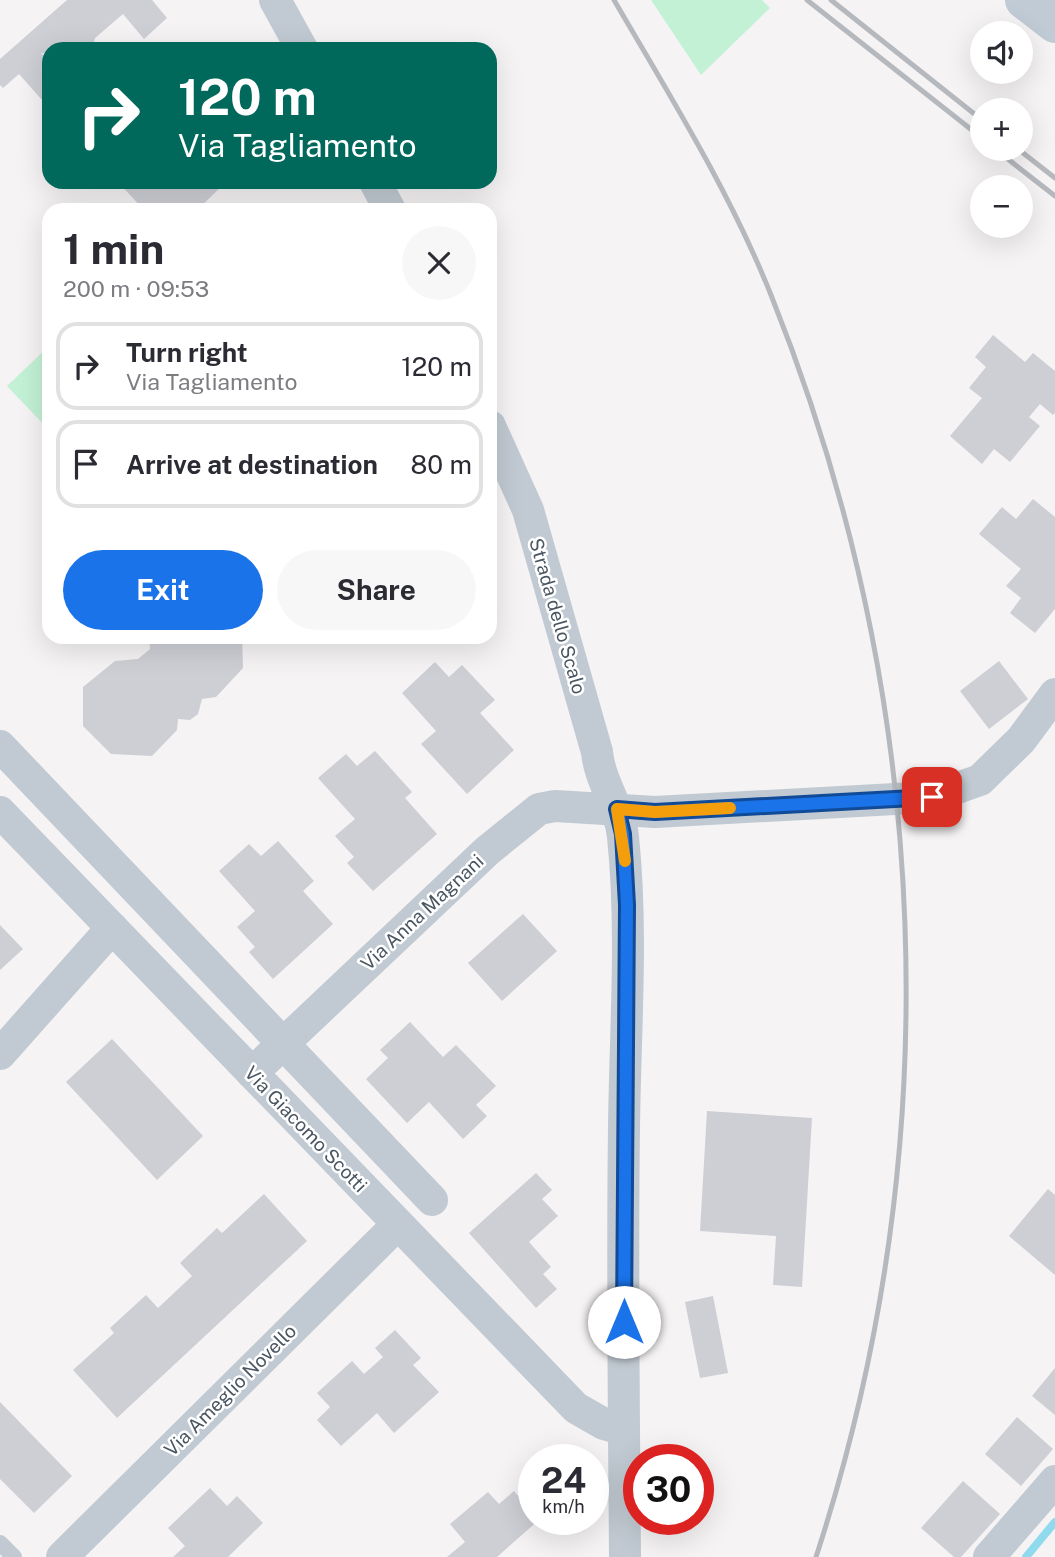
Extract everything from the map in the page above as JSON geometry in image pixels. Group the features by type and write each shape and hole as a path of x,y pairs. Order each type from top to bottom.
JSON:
{"street":[{"path":"275,0 298,42"},
{"path":"1024,0 1055,24"},
{"name":"Strada dello Scalo","path":"497,441 528,510 597,752 599,773 617,809 623,834 627,905 625,1557"},
{"name":"Via Anna Magnani","path":"251,1073 486,851 540,809 555,806 655,812 932,797 980,780 1021,740 1055,694"},
{"path":"0,746 432,1200"},
{"name":"Via Giacomo Scotti","path":"0,812 576,1408 604,1424 624,1430"},
{"path":"0,1054 112,929"},
{"name":"Via Ameglio Novello","path":"62,1557 398,1224"},
{"path":"989,1557 1055,1481"}],"lane":[{"path":"0,1543 14,1557"}],"green space":[{"path":"651,0 762,0 770,8 701,75"},
{"path":"42,353 42,423 7,386"}],"building":[{"path":"67,0 152,0 167,18 144,39 123,14 95,38 94,42 42,42 42,100 19,74 3,88 0,85 0,59"},
{"path":"124,189 219,189 204,203 138,203"},
{"path":"993,335 1025,362 1033,353 1055,371 1055,413 1053,415 1040,404 1029,417 1040,426 1010,462 994,449 982,464 950,436 982,398 969,388 986,367 975,357"},
{"path":"1033,499 1055,517 1055,609 1035,633 1010,613 1021,598 1006,586 1021,569 979,534 1002,507 1016,519"},
{"path":"150,644 242,644 243,668 216,697 202,699 198,714 190,720 178,719 177,730 152,756 111,754 83,726 83,687 115,661 138,659 150,649"},
{"path":"999,661 1028,699 989,729 960,691"},
{"path":"435,662 449,677 462,665 495,700 480,713 514,750 467,794 421,744 436,731 402,693"},
{"path":"375,751 412,792 405,798 437,834 373,891 347,863 354,857 335,836 355,819 318,778 346,754 357,766"},
{"path":"278,841 314,881 303,891 333,924 273,979 249,952 255,947 237,927 255,911 219,871 249,844 261,856"},
{"path":"523,914 557,951 502,1001 468,963"},
{"path":"0,925 23,949 0,970"},
{"path":"410,1022 443,1057 456,1045 496,1086 476,1105 487,1116 463,1139 429,1102 407,1123 366,1079 388,1058 380,1050"},
{"path":"112,1039 203,1136 157,1180 66,1082"},
{"path":"707,1111 812,1118 802,1287 773,1285 776,1236 700,1231"},
{"path":"536,1173 552,1190 542,1199 558,1216 529,1242 551,1267 543,1274 557,1289 536,1308 469,1233"},
{"path":"1048,1189 1055,1195 1055,1275 1009,1236"},
{"path":"264,1194 307,1241 117,1418 73,1370 114,1333 110,1328 146,1295 158,1308 192,1276 180,1263 217,1228 222,1233"},
{"path":"713,1296 728,1373 700,1378 685,1302"},
{"path":"395,1330 421,1358 413,1365 439,1392 394,1433 377,1413 341,1446 317,1420 330,1407 317,1393 352,1361 364,1374 383,1357 375,1348"},
{"path":"1055,1368 1055,1415 1032,1396"},
{"path":"0,1402 72,1476 34,1513 0,1479"},
{"path":"1017,1417 1053,1449 1021,1486 985,1454"},
{"path":"963,1481 1000,1514 961,1557 954,1557 921,1528"},
{"path":"210,1488 227,1506 237,1496 263,1523 228,1557 173,1557 185,1546 168,1528"},
{"path":"514,1491 518,1496 518,1535 522,1535 497,1557 447,1557 465,1542 450,1524 488,1492 499,1504"}],"waterway":[{"path":"1026,1557 1055,1522"}],"railway":[{"path":"614,0 718,182 771,295 825,448 865,604 892,763 905,922 904,1082 889,1242 859,1400 816,1557"},
{"path":"807,0 970,129"},
{"path":"831,0 970,110"},
{"path":"1010,161 1055,196"},
{"path":"1033,161 1055,178"}],"slow traffic":[{"path":"625,861 623,834 617,809 655,812 730,808"}],"route":[{"path":"624,1322 627,905 623,834 617,809 655,812 932,797"}]}
